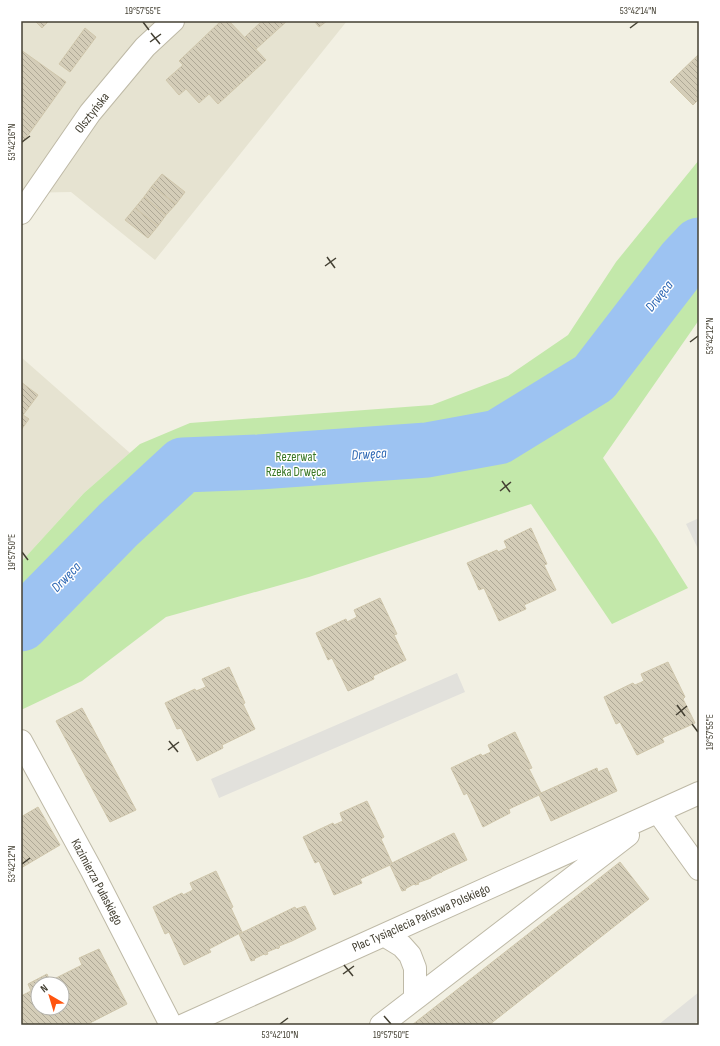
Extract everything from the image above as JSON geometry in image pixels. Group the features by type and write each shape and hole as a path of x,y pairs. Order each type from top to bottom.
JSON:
{"street":[{"name":"Olsztyńska","path":"21,212 28,190 145,47 173,21"},
{"name":"Kazimierza Pułaskiego","path":"21,741 92,871 171,1025"},
{"name":"Plac Tysiąclecia Państwa Polskiego","path":"184,1025 699,793"},
{"name":"Plac Tysiąclecia Państwa Polskiego","path":"381,1025 658,812"},
{"path":"658,812 699,869"},
{"path":"384,935 402,946 410,955 416,968 415,998"}],"shaded area":[{"path":"21,21 347,21 155,260 71,192 21,193"},
{"path":"21,357 130,453 84,493 21,562"},
{"path":"699,518 699,551 686,524"},
{"path":"457,673 465,692 219,798 211,779"},
{"path":"699,992 699,1020 693,1025 658,1025"}],"green space":[{"name":"Rezerwat Rzeka Drwęca","path":"699,160 699,320 603,458 688,588 612,624 531,504 309,577 166,617 82,681 21,710 21,562 84,493 140,444 190,423 432,405 508,376 568,335 616,262"}],"building":[{"path":"35,21 49,21 42,28"},
{"path":"221,21 229,21 266,60 218,104 209,94 199,103 186,89 179,95 166,80 183,65 179,61"},
{"path":"262,21 287,21 256,49 245,37"},
{"path":"314,21 327,21 319,27"},
{"path":"85,28 96,37 70,72 59,64"},
{"path":"21,50 66,82 21,145"},
{"path":"699,54 699,99 693,105 670,82"},
{"path":"162,174 185,192 176,204 152,186"},
{"path":"152,186 176,204 166,215 144,197"},
{"path":"144,197 166,215 158,226 135,208"},
{"path":"135,208 158,226 148,238 125,220"},
{"path":"21,382 38,395 23,415 29,419 21,430"},
{"path":"531,528 547,564 544,565 556,590 524,605 526,609 499,621 484,588 479,590 467,563 497,550 498,552 507,548 504,541"},
{"path":"380,598 397,634 394,635 406,660 373,676 374,679 348,691 332,658 328,660 316,633 346,619 347,622 357,617 354,610"},
{"path":"668,662 685,697 683,699 695,723 662,738 664,742 637,755 620,722 616,724 604,697 633,683 635,685 644,681 641,674"},
{"path":"229,667 245,703 243,704 255,729 222,745 223,748 197,761 181,728 177,729 165,703 195,689 196,691 206,687 202,679"},
{"path":"82,708 136,810 110,822 56,721"},
{"path":"515,732 532,768 529,769 541,793 509,809 510,813 483,827 467,793 464,795 451,768 481,754 482,756 491,752 488,745"},
{"path":"597,768 598,772 607,768 617,791 551,821 539,795"},
{"path":"367,801 384,837 381,839 392,863 360,879 362,883 334,895 319,861 315,863 303,837 333,823 334,825 343,821 340,813"},
{"path":"38,807 60,845 21,868 21,817"},
{"path":"454,833 467,860 402,891 390,865"},
{"path":"620,862 649,899 489,1025 412,1025"},
{"path":"216,871 233,907 231,908 242,932 209,949 211,952 184,965 169,932 165,934 153,907 182,893 183,895 193,890 190,883"},
{"path":"305,906 316,929 279,946 280,947 278,949 277,948 267,952 268,954 264,954 251,961 239,934 295,907 296,909"},
{"path":"99,949 127,1004 86,1025 21,1025 21,996 30,992 30,1016 70,1016 70,976 60,976 82,965 79,958"}],"waterway":[{"name":"Drwęca","path":"21,624 118,525 183,465 259,462 427,450 498,437 594,378 684,261 699,245"}]}
